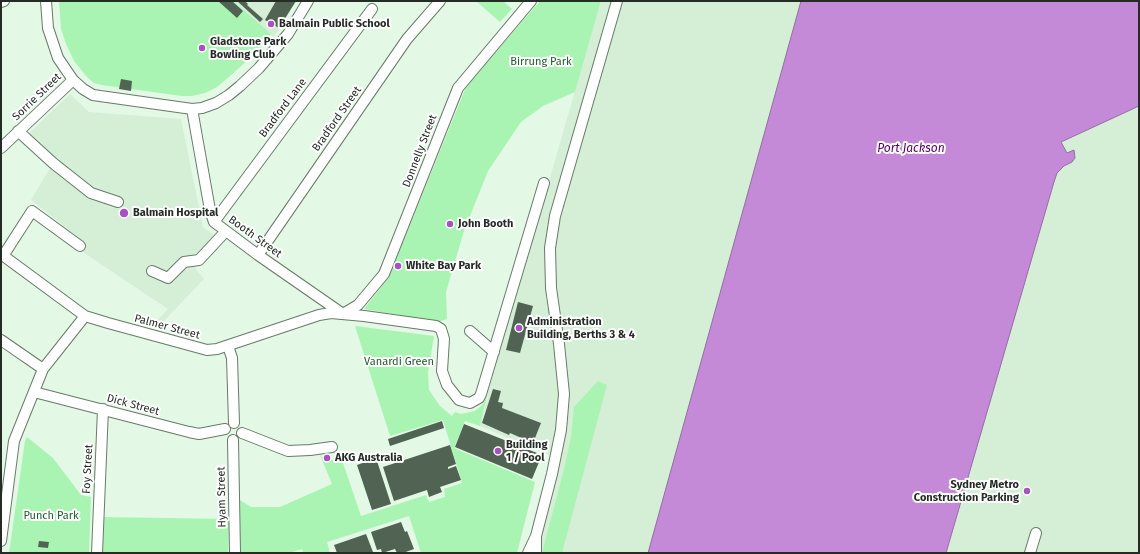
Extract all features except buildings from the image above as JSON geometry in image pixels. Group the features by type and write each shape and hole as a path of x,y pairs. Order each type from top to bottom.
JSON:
{"street":[{"path":"46,1 48,28 54,50 73,80 82,89 93,95 192,109 202,108 216,103 240,86 283,40 308,1"},
{"name":"Bradford Street","path":"258,255 407,39 440,1"},
{"name":"Donnelly Street","path":"344,314 358,305 384,274 458,88 531,1"},
{"path":"528,553 536,536 556,455 561,430 564,394 551,288 550,248 555,216 617,1"},
{"name":"Bradford Lane","path":"214,222 372,9"},
{"name":"Sorrie Street","path":"1,148 73,80"},
{"name":"Booth Street","path":"192,109 208,203 214,222 258,255 344,314 432,325 439,328 444,339 442,371 447,386 459,400 470,403 479,398 494,352"},
{"path":"18,132 53,163 91,193 118,202"},
{"path":"470,331 494,352 544,183"},
{"path":"2,255 32,211 80,246"},
{"path":"152,271 168,278 184,262 198,260 226,231"},
{"name":"Palmer Street","path":"2,255 85,316 207,350 215,350 228,346 319,315 330,313 344,314"},
{"path":"1,541 5,483 14,441 43,369 85,316"},
{"path":"1,340 43,369"},
{"path":"228,346 232,358 234,423"},
{"name":"Dick Street","path":"34,392 199,434 221,429 225,430"},
{"name":"Foy Street","path":"96,553 103,409"},
{"path":"234,423 239,425 242,434 239,438 233,440 226,437 225,430 228,425 234,423"},
{"path":"242,434 288,451 332,447"},
{"name":"Hyam Street","path":"233,440 235,553"},
{"path":"1030,553 1036,534"},
{"path":"536,536 536,553"}],"shaded area":[{"name":"Balmain Public School","path":"233,1 296,1 280,29 273,37"},
{"path":"601,1 801,1 648,553 537,553 560,460 480,426 488,398 487,396"},
{"name":"Balmain Hospital","path":"70,94 89,112 181,119 203,227 220,240 195,268 204,279 159,326 154,324 168,309 80,250 83,241 31,200 53,163 25,137"},
{"path":"1139,106 1139,553 946,553 1054,182 1057,173 1072,162 1061,142"}],"green space":[{"path":"59,1 233,1 271,34 259,50 230,76 217,87 205,93 192,96 182,96 102,85 94,83 87,77 74,61 61,29"},
{"path":"476,1 503,1 512,9 500,22"},
{"name":"Birrung Park","path":"540,1 601,1 575,92 543,106 521,122 488,171 464,231 446,292 447,319 438,322 364,309 389,277 466,87"},
{"name":"Vanardi Green","path":"355,326 434,336 428,373 429,390 440,406 452,416 455,412 461,414 475,411 482,405 487,396 480,426 465,421 454,448 535,482 517,553 421,553 409,516 327,542 330,553 303,553 302,549 289,553 240,553 240,500 251,507 280,507 332,484 320,455 327,460 336,460 341,457 361,516 426,495 429,502 445,497 444,489 462,483 443,420 390,436"},
{"path":"598,381 607,385 562,553 542,553 564,469 571,437 574,407"},
{"name":"Punch Park","path":"27,437 53,458 81,495 91,497 89,553 9,553 25,441"},
{"path":"104,517 229,519 228,553 101,553"}],"water":[{"name":"Port Jackson","path":"801,1 1139,1 1139,106 1061,142 1067,153 1074,150 1075,158 1057,173 1054,182 946,553 648,553"}],"place":[{"name":"Balmain Public School","path":"271,24"},
{"name":"Gladstone Park Bowling Club","path":"202,48"},
{"name":"Balmain Hospital","path":"124,213"},
{"name":"John Booth","path":"450,224"},
{"name":"White Bay Park","path":"398,266"},
{"name":"Administration Building, Berths 3 & 4","path":"519,328"},
{"name":"Building 1 / Pool","path":"498,451"},
{"name":"AKG Australia","path":"327,458"},
{"name":"Sydney Metro Construction Parking","path":"1027,491"}]}
